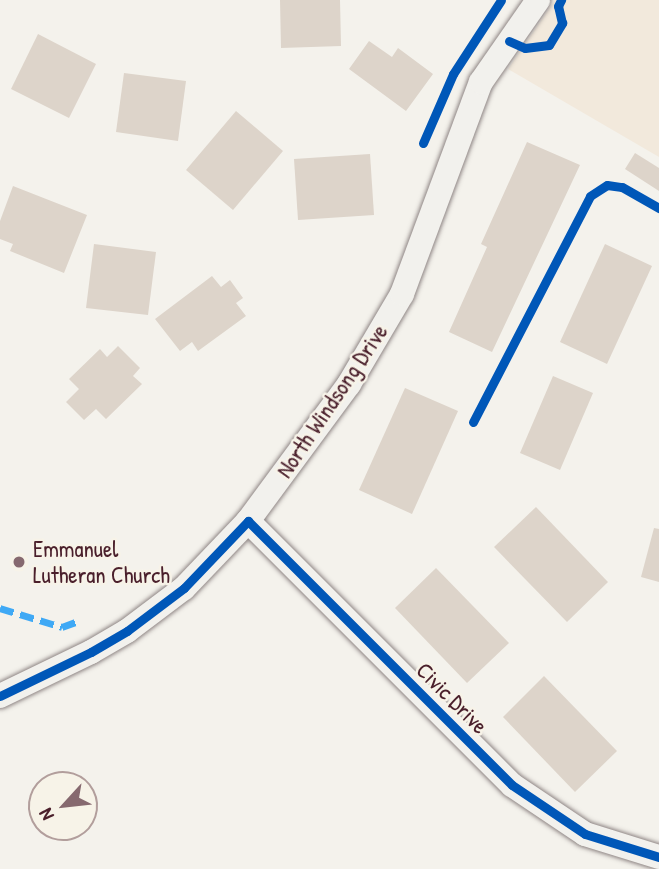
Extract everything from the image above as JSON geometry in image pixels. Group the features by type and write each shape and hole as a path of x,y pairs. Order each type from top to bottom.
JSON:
{"street":[{"name":"North Windsong Drive","path":"0,696 92,652 127,631 184,589 248,522 349,384 402,294 481,82 538,0"},
{"name":"Civic Drive","path":"248,522 512,785 585,834 659,856"}],"shaded area":[{"path":"555,0 659,0 659,157 508,69"}],"building":[{"path":"280,0 340,0 341,46 281,48"},
{"path":"38,34 96,64 69,118 11,89"},
{"path":"369,41 392,57 398,48 433,74 406,111 349,69"},
{"path":"124,73 186,81 178,141 116,132"},
{"path":"236,111 283,151 233,210 186,170"},
{"path":"527,142 580,165 492,352 449,332 487,247 481,244"},
{"path":"635,153 659,168 659,191 625,169"},
{"path":"370,154 374,215 298,220 294,159"},
{"path":"13,186 87,215 64,273 10,251 13,244 0,239 0,221"},
{"path":"94,244 156,252 148,315 86,308"},
{"path":"605,244 652,266 607,364 560,342"},
{"path":"212,276 221,287 230,280 243,298 236,303 246,316 198,351 192,342 180,351 155,319"},
{"path":"118,346 140,368 133,376 142,384 106,419 96,409 84,420 66,402 79,389 69,379 100,349 107,357"},
{"path":"553,376 593,393 560,470 520,453"},
{"path":"405,388 458,411 412,514 359,490"},
{"path":"536,507 608,582 567,622 494,547"},
{"path":"654,528 659,529 659,582 641,577"},
{"path":"436,568 509,643 467,683 395,608"},
{"path":"544,676 617,751 575,792 503,717"}],"marked path":[{"path":"0,608 62,627 76,622"}],"cycle path":[{"path":"423,143 453,74 501,0"},
{"path":"509,41 525,48 549,45 562,23 558,6 561,0"},
{"path":"473,422 590,196 607,185 622,187 659,208"},
{"path":"0,696 91,652 127,631 184,588 248,521 512,785 585,834 659,857"}],"place":[{"name":"Emmanuel Lutheran Church","path":"19,562"}]}
